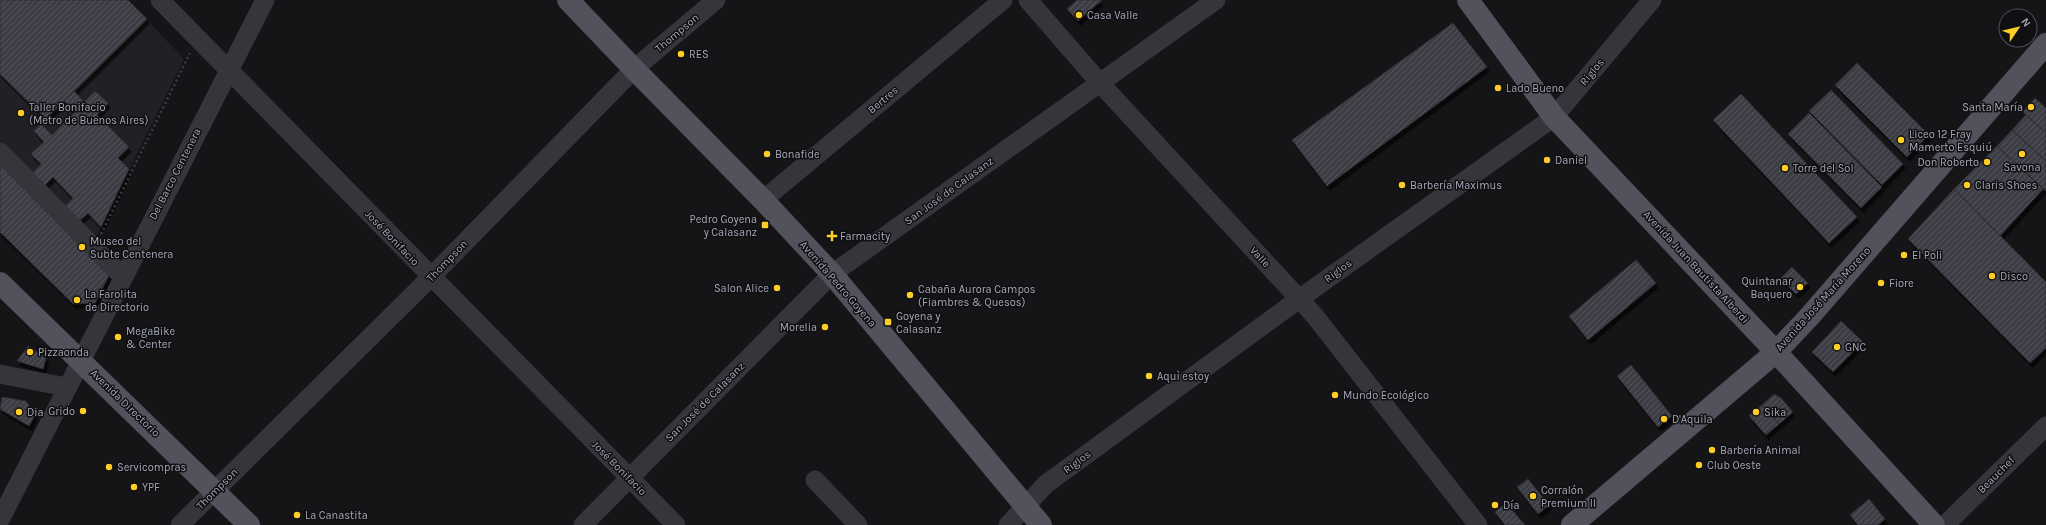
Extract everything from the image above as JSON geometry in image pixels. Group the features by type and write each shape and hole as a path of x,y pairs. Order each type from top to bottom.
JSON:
{"main road":[{"name":"Avenida Pedro Goyena","path":"568,0 603,38 763,200 832,274 948,416 1041,525"},
{"name":"Avenida Pedro Goyena","path":"580,0 609,33 628,62"},
{"name":"Avenida Juan Bautista Alberdi","path":"1475,4 1554,117 1776,352 1934,525"},
{"name":"Avenida José María Moreno","path":"1572,525 1776,352 1809,317 2046,44"},
{"name":"Avenida Directorio","path":"0,283 81,360 249,525"}],"street":[{"name":"José Bonifacio","path":"160,0 629,479 676,525"},
{"name":"Del Barco Centenera","path":"0,520 66,387 265,0"},
{"name":"Thompson","path":"180,525 431,277 628,62 716,0"},
{"name":"Bertres","path":"763,200 1003,0"},
{"name":"Valle","path":"1028,0 1100,83 1314,314 1478,525"},
{"name":"San José de Calasanz","path":"583,525 832,274 1216,0"},
{"name":"Riglos","path":"1008,525 1046,484 1299,299 1554,117 1652,0"},
{"path":"0,152 123,277"},
{"path":"0,374 66,387"},
{"name":"Beauchef","path":"1945,525 2046,426"},
{"path":"814,480 858,525"}],"path":[{"path":"94,248 198,39"}],"shaded area":[{"path":"0,0 128,0 184,59 95,239 0,164"}],"building":[{"path":"0,0 128,0 147,19 46,119 0,74"},
{"name":"Casa Valle","path":"1077,0 1102,0 1078,21 1067,9"},
{"path":"1453,23 1487,67 1327,186 1292,140"},
{"path":"1857,63 1929,135 1907,157 1835,85"},
{"path":"1831,90 1903,164 1882,185 1809,111"},
{"path":"74,91 84,102 95,91 108,103 97,115 129,147 118,158 129,169 101,227 88,213 78,222 64,208 73,198 53,177 43,187 31,175 41,164 31,154 44,142 34,131 41,124 52,135 75,112 64,101"},
{"name":"Torre del Sol","path":"1741,94 1857,217 1829,243 1713,120"},
{"path":"2035,98 2046,108 2046,133 2023,112"},
{"path":"1809,113 1882,187 1861,208 1788,134"},
{"path":"2026,115 2046,133 2046,161 2012,130"},
{"name":"Savona","path":"2012,130 2046,161 2046,191 1997,146"},
{"path":"1997,146 2043,189 2000,236 1954,189"},
{"path":"0,164 110,273 95,303 73,304 0,232"},
{"path":"1954,189 2046,282 2046,348 2030,363 1908,239"},
{"path":"1636,260 1656,283 1588,340 1569,316"},
{"path":"1792,267 1808,283 1796,294 1780,279"},
{"name":"GNC","path":"1841,321 1863,342 1833,372 1812,352"},
{"name":"Pizzaonda","path":"28,346 46,358 43,369 17,361"},
{"path":"1631,365 1672,416 1658,427 1617,376"},
{"path":"1774,394 1781,398 1793,412 1779,424 1762,405"},
{"name":"Dia","path":"2,397 26,401 35,415 29,426 0,409"},
{"path":"1762,405 1779,424 1766,435 1749,416"},
{"name":"Corralón Premium II","path":"1528,479 1549,505 1538,514 1517,487"},
{"path":"1869,499 1885,519 1878,525 1858,525 1850,515"},
{"path":"1506,503 1525,525 1505,525 1495,512"}],"place":[{"name":"Casa Valle","path":"1079,15"},
{"name":"RES","path":"681,54"},
{"name":"Lado Bueno","path":"1498,88"},
{"name":"Santa María","path":"2031,107"},
{"name":"Taller Bonifacio (Metro de Buenos Aires)","path":"21,113"},
{"name":"Liceo 12 Fray Mamerto Esquiú","path":"1901,140"},
{"name":"Bonafide","path":"767,154"},
{"name":"Savona","path":"2022,154"},
{"name":"Daniel","path":"1547,160"},
{"name":"Don Roberto","path":"1987,162"},
{"name":"Torre del Sol","path":"1785,168"},
{"name":"Barbería Maximus","path":"1402,185"},
{"name":"Claris Shoes","path":"1967,185"},
{"name":"Pedro Goyena y Calasanz","path":"765,225"},
{"name":"Farmacity","path":"832,236"},
{"name":"Museo del Subte Centenera","path":"82,247"},
{"name":"El Poli","path":"1904,255"},
{"name":"Disco","path":"1992,276"},
{"name":"Fiore","path":"1881,283"},
{"name":"Quintanar Baquero","path":"1800,287"},
{"name":"Salon Alice","path":"777,288"},
{"name":"Cabaña Aurora Campos (Fiambres & Quesos)","path":"910,295"},
{"name":"La Farolita de Directorio","path":"77,300"},
{"name":"Goyena y Calasanz","path":"888,322"},
{"name":"Morelia","path":"825,327"},
{"name":"MegaBike & Center","path":"118,337"},
{"name":"GNC","path":"1837,347"},
{"name":"Pizzaonda","path":"30,352"},
{"name":"Aquì estoy","path":"1149,376"},
{"name":"Mundo Ecológico","path":"1335,395"},
{"name":"Grido","path":"83,411"},
{"name":"Dia","path":"19,412"},
{"name":"Sika","path":"1756,412"},
{"name":"D'Aquila","path":"1664,419"},
{"name":"Barbería Animal","path":"1712,450"},
{"name":"Club Oeste","path":"1699,465"},
{"name":"Servicompras","path":"109,467"},
{"name":"YPF","path":"134,487"},
{"name":"Corralón Premium II","path":"1533,496"},
{"name":"Día","path":"1495,505"},
{"name":"La Canastita","path":"297,515"}]}
